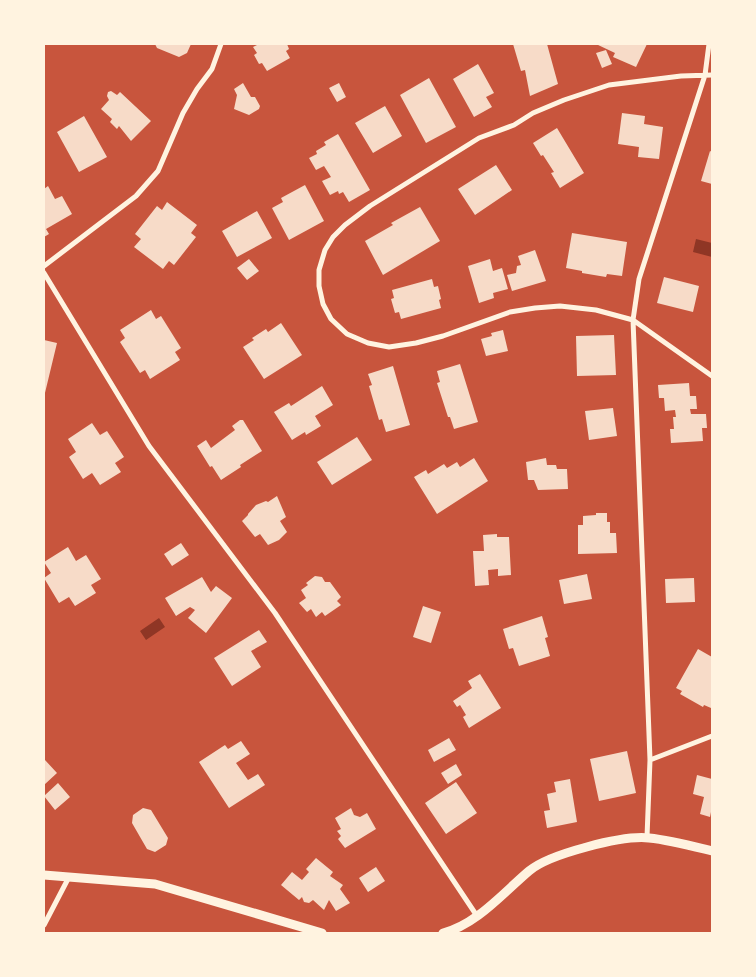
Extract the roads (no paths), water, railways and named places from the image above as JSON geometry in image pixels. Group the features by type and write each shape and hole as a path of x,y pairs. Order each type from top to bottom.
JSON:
{"street":[{"path":"44,266 136,196 158,171 183,113 197,89 212,70 221,44"},
{"path":"647,837 650,760 633,320 639,279 704,74 709,44"},
{"path":"712,75 704,74 609,86 564,100 514,125 479,138 370,206 345,225 325,250 319,270 319,286 323,304 331,319 347,334 368,344 389,348 443,336 510,312 560,306 596,310 633,320 712,376"},
{"path":"44,273 149,446 275,613 477,916"},
{"path":"650,760 712,736"},
{"path":"443,933 451,931 477,916 532,869 570,852 609,841 647,837 712,851"},
{"path":"44,875 155,884 322,933"},
{"path":"44,925 69,876"}]}
